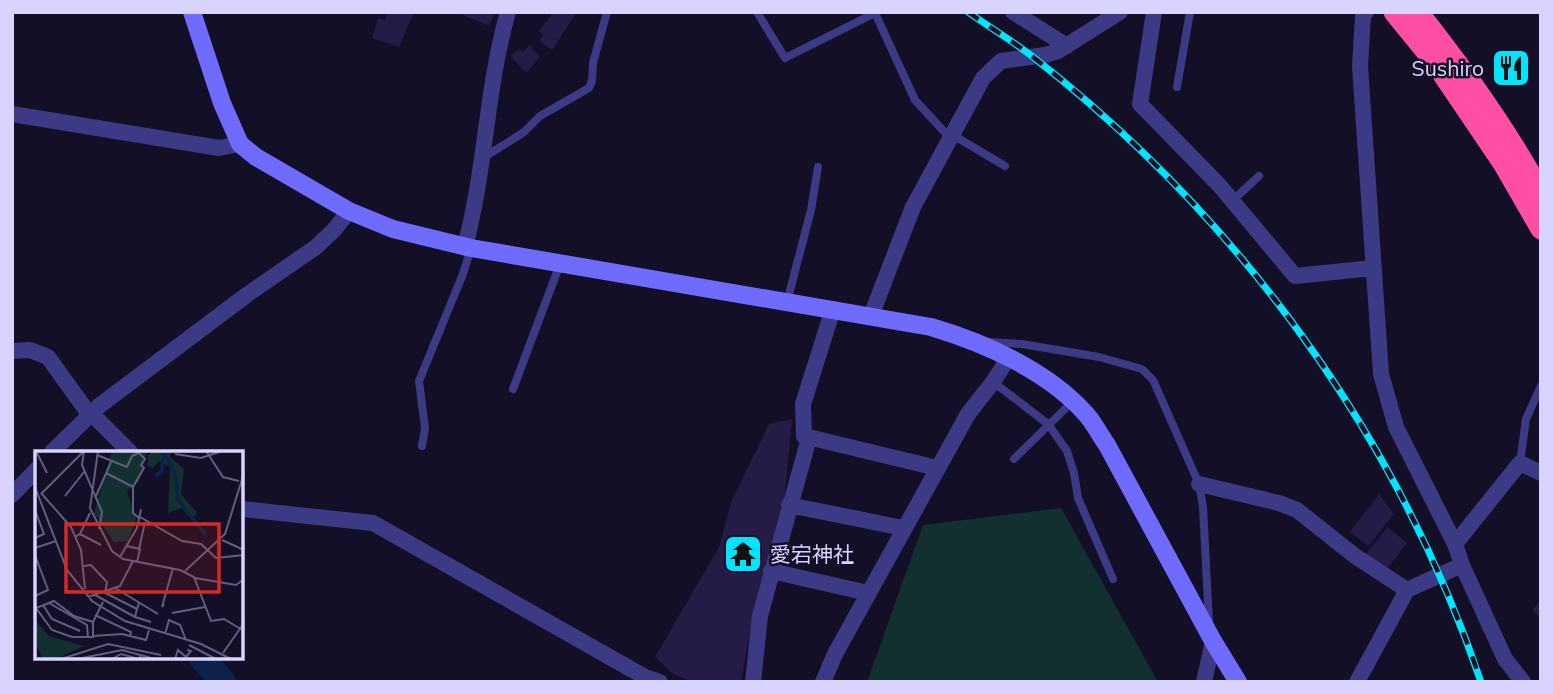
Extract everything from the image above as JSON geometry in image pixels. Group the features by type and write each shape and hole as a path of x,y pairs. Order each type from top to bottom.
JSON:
{"highway":[{"path":"1394,12 1434,61 1503,163 1541,229"},
{"path":"1425,17 1511,141 1541,192"}],"street":[{"path":"192,12 222,103 240,144 256,158 349,211 393,229 468,247 931,327 976,340 1032,371 1073,401 1087,416 1122,470 1238,682"},
{"path":"468,247 500,43 508,12"},
{"path":"1013,12 1067,46"},
{"path":"871,316 913,207 983,78 1001,61 1045,55 1067,46 1120,12"},
{"path":"1154,12 1140,104 1232,201 1295,276 1373,268"},
{"path":"1366,12 1363,16 1360,66 1381,374 1396,427 1455,544 1505,659 1523,682"},
{"path":"12,114 219,148 240,144"},
{"path":"54,451 89,414 248,294 316,247 349,211"},
{"path":"833,309 803,404 804,436 937,468"},
{"path":"12,351 30,350 48,357 89,414 128,451"},
{"path":"823,682 835,654 937,468 968,414 993,383 1009,357"},
{"path":"753,682 760,616 808,438"},
{"path":"1455,544 1520,463 1541,473"},
{"path":"12,495 35,471"},
{"path":"1199,484 1279,503 1297,510 1354,556 1407,590"},
{"path":"789,505 903,528"},
{"path":"243,509 373,523 645,677 660,682"},
{"path":"1356,682 1407,590 1462,565"},
{"path":"771,571 868,593"},
{"path":"1204,682 1211,637"}],"lane":[{"path":"483,158 524,132 540,116 589,88 607,12"},
{"path":"757,12 785,58 875,13 915,100 950,136 1005,166"},
{"path":"1177,87 1190,12"},
{"path":"787,302 811,210 818,167"},
{"path":"1232,201 1259,176"},
{"path":"422,446 425,428 419,381 463,274 468,247"},
{"path":"513,389 561,264"},
{"path":"976,340 1022,344 1099,357 1142,369 1153,380 1199,484 1203,507 1211,637"},
{"path":"993,383 1048,425 1067,451 1078,498 1113,579"},
{"path":"1520,463 1526,419 1541,386"},
{"path":"1014,459 1073,401"}],"green space":[{"path":"1061,508 1158,682 867,682 923,525"}],"building":[{"path":"387,12 414,12 399,47 372,38 378,19 385,20"},
{"path":"455,12 495,12 489,26"},
{"path":"551,12 577,12 552,50 539,41 543,35 539,31"},
{"path":"530,45 540,57 526,73 510,56 519,49 523,52"},
{"name":"愛宕神社","path":"792,419 785,494 752,621 741,682 691,682 672,673 655,657 719,547 731,502 769,424"},
{"path":"1379,494 1394,514 1368,546 1350,532"},
{"path":"1388,527 1407,543 1386,570 1366,554"},
{"path":"1541,600 1541,618 1532,610"}],"waterway":[{"path":"203,659 223,682"}],"railway":[{"path":"968,12 1033,57 1108,120 1178,188 1243,260 1303,337 1357,418 1405,502 1446,591 1481,682"}],"place":[{"name":"Sushiro","path":"1511,68"},
{"name":"愛宕神社","path":"743,554"}]}
